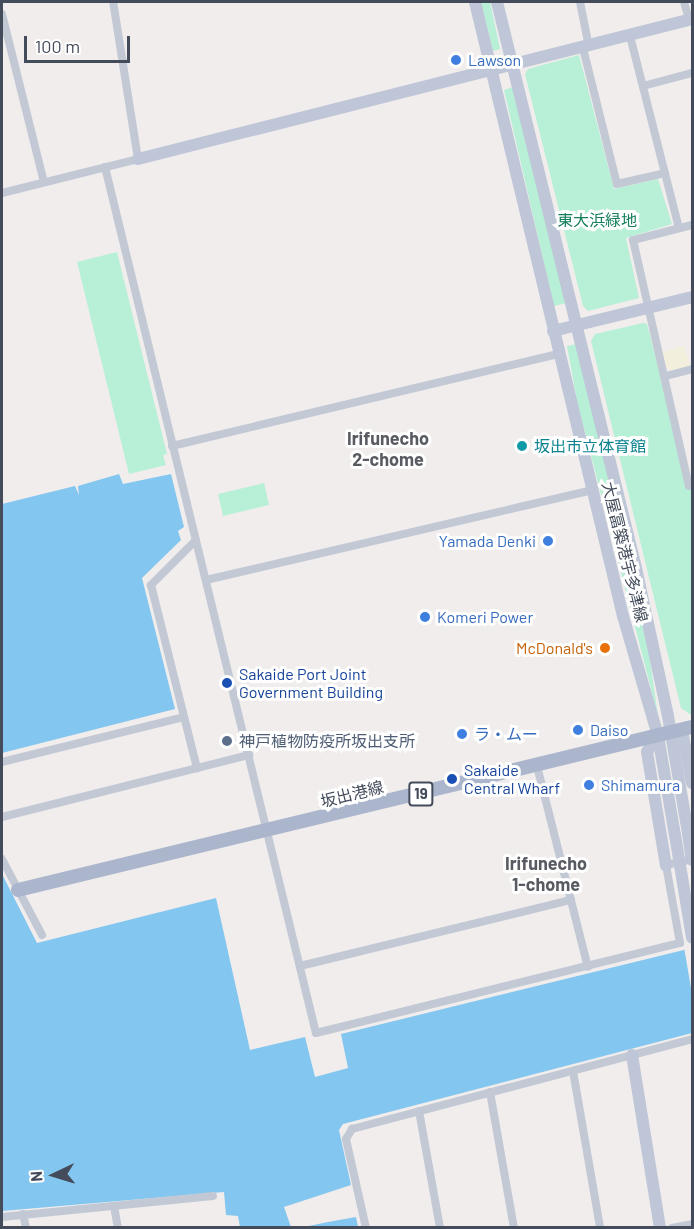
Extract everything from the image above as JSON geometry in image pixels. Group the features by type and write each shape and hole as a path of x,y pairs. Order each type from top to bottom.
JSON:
{"main road":[{"name":"大屋冨築港宇多津線","path":"475,2 592,490 664,735 675,835 693,938"},
{"name":"大屋冨築港宇多津線","path":"497,2 577,325 664,735 693,859"},
{"path":"138,159 630,36 690,15"},
{"path":"553,332 693,297"},
{"name":"坂出港線","path":"18,890 693,727"},
{"path":"666,865 647,752 664,735 683,736 693,783"},
{"path":"632,1055 660,1227"}],"street":[{"path":"2,193 138,159 113,2"},
{"path":"580,2 586,47 617,184 665,173"},
{"path":"684,2 690,15"},
{"path":"2,14 44,182"},
{"path":"630,36 679,228"},
{"path":"643,86 692,77"},
{"path":"105,167 316,1033 680,943 666,865 693,859"},
{"path":"693,225 633,240 647,308 666,376 689,486 693,485"},
{"path":"172,446 558,354"},
{"path":"666,376 693,369"},
{"path":"206,580 592,490"},
{"path":"196,540 151,585 197,768"},
{"path":"2,762 183,717"},
{"path":"2,817 249,755"},
{"path":"537,766 588,967"},
{"path":"2,859 42,935"},
{"path":"300,966 571,900"},
{"path":"366,1227 346,1135 352,1129 693,1039"},
{"path":"573,1071 600,1227"},
{"path":"490,1092 514,1227"},
{"path":"419,1111 440,1227"},
{"path":"2,1217 213,1196"},
{"path":"114,1206 118,1227"},
{"path":"23,1214 26,1227"},
{"path":"672,1227 693,1224"}],"green space":[{"path":"481,2 490,2 500,49 493,51"},
{"name":"東大浜緑地","path":"579,55 614,189 658,179 672,224 626,238 639,298 588,311 583,306 525,74 528,69"},
{"path":"513,87 566,303 554,306 504,90"},
{"path":"117,252 167,454 163,455 166,465 129,474 77,262"},
{"path":"647,324 689,489 692,489 691,715 681,708 591,341 595,334"},
{"path":"577,344 647,639 658,716 577,401 567,346"},
{"path":"264,483 269,505 223,516 218,494"}],"sand":[{"path":"684,346 690,366 673,371 667,368 663,352"}],"water":[{"path":"119,474 123,484 171,474 184,527 178,531 181,540 142,578 175,709 2,753 2,504 75,486 79,495 78,486"},
{"path":"2,874 37,943 216,898 250,1050 305,1037 315,1077 348,1068 341,1034 692,948 692,1033 343,1124 339,1130 351,1185 284,1207 291,1227 240,1227 238,1216 226,1215 224,1192 2,1211"},
{"path":"356,1217 358,1227 304,1227 328,1222"}],"pier":[{"path":"692,945 692,994 684,947"}],"place":[{"name":"Lawson","path":"456,60"},
{"name":"坂出市立体育館","path":"522,446"},
{"name":"Yamada Denki","path":"548,541"},
{"name":"Komeri Power","path":"425,617"},
{"name":"McDonald's","path":"605,648"},
{"name":"Sakaide Port Joint Government Building","path":"227,683"},
{"name":"Daiso","path":"578,730"},
{"name":"ラ・ムー","path":"462,734"},
{"name":"神戸植物防疫所坂出支所","path":"227,741"},
{"name":"Sakaide Central Wharf","path":"452,779"},
{"name":"Shimamura","path":"589,785"}],"district":[{"name":"Irifunecho 2-chome","path":"388,449"},
{"name":"Irifunecho 1-chome","path":"546,874"}]}
